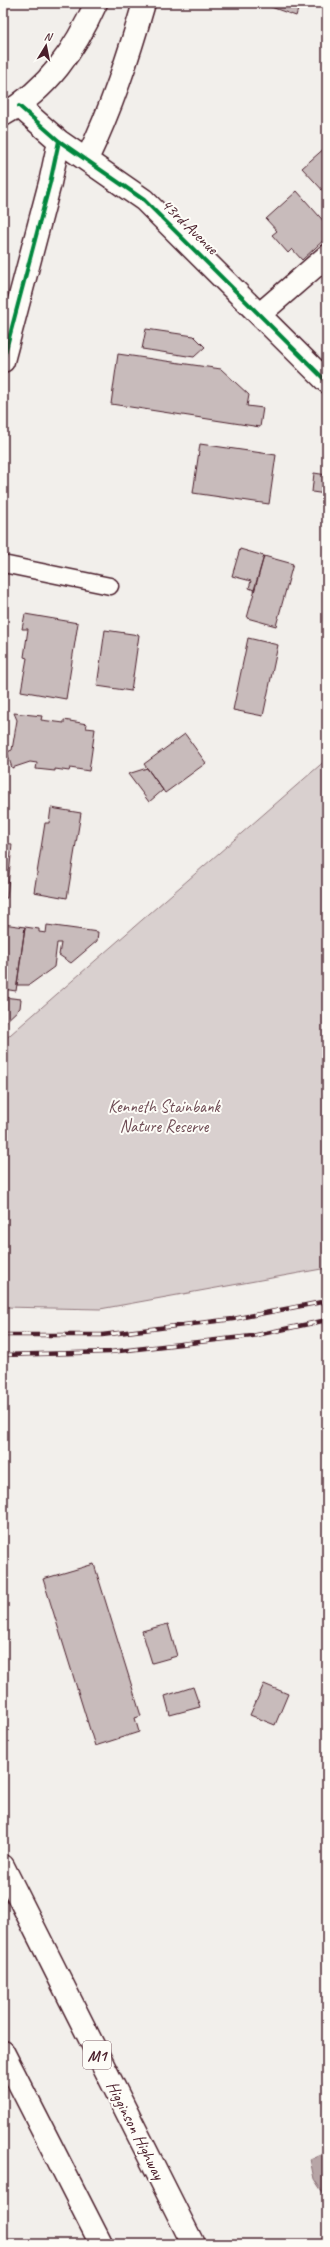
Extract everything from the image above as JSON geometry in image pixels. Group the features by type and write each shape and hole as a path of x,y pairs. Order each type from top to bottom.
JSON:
{"main road":[{"path":"11,111 43,86 63,64 82,33 96,3"},
{"path":"87,159 103,126 121,82 144,3"},
{"name":"43rd Avenue","path":"11,111 87,159 144,200 327,382"},
{"path":"3,361 50,183 58,141"},
{"path":"260,314 327,256"},
{"name":"Higginson Highway","path":"3,1866 193,2244"},
{"path":"3,2052 101,2244"}],"lane":[{"path":"3,564 110,586"}],"green space":[{"name":"Kenneth Stainbank Nature Reserve","path":"327,759 327,1268 100,1309 3,1307 3,1041"}],"shaded area":[{"path":"326,2152 327,2199 314,2179 310,2159"}],"building":[{"path":"260,3 300,3 296,16"},
{"path":"327,146 327,195 302,168"},
{"path":"297,191 327,225 327,237 302,260 292,249 288,253 272,235 277,231 266,219"},
{"path":"146,329 194,336 205,347 194,357 142,349"},
{"path":"118,354 221,369 249,395 247,406 263,408 260,427 111,404"},
{"path":"200,444 276,455 269,504 193,493"},
{"path":"314,473 327,475 326,494 312,492"},
{"path":"240,549 264,556 254,590 249,588 251,581 232,576"},
{"path":"264,556 293,564 276,626 247,618"},
{"path":"25,614 78,623 66,699 21,691 27,658 24,657 28,629 22,629"},
{"path":"105,630 139,635 131,691 97,686"},
{"path":"248,638 278,645 263,716 233,710"},
{"path":"14,713 42,716 41,720 64,723 64,720 87,724 86,728 95,729 89,771 70,768 69,771 36,769 37,763 30,762 12,768 7,752 12,750 17,720"},
{"path":"185,734 206,763 165,793 144,764"},
{"path":"147,768 163,790 149,802 128,774"},
{"path":"51,808 81,813 67,898 34,892 45,823 49,823"},
{"path":"3,843 12,844 7,898 3,898"},
{"path":"3,924 25,927 16,991 3,989"},
{"path":"47,925 98,932 97,941 71,963 59,955 61,943 57,943 54,967 29,985 17,985 25,927 39,929 39,932 46,933"},
{"path":"3,997 21,999 20,1008 3,1024"},
{"path":"94,1564 141,1716 135,1718 139,1732 95,1746 43,1579"},
{"path":"168,1624 177,1656 152,1663 142,1631"},
{"path":"264,1684 288,1694 275,1725 250,1715"},
{"path":"193,1687 200,1707 170,1715 165,1696"}],"railway":[{"path":"3,1335 102,1335 233,1319 327,1301"},
{"path":"3,1355 110,1352 252,1336 327,1320"}],"cycle path":[{"path":"19,106 59,141 144,200 327,382"},
{"path":"3,361 50,183 59,141"}]}
